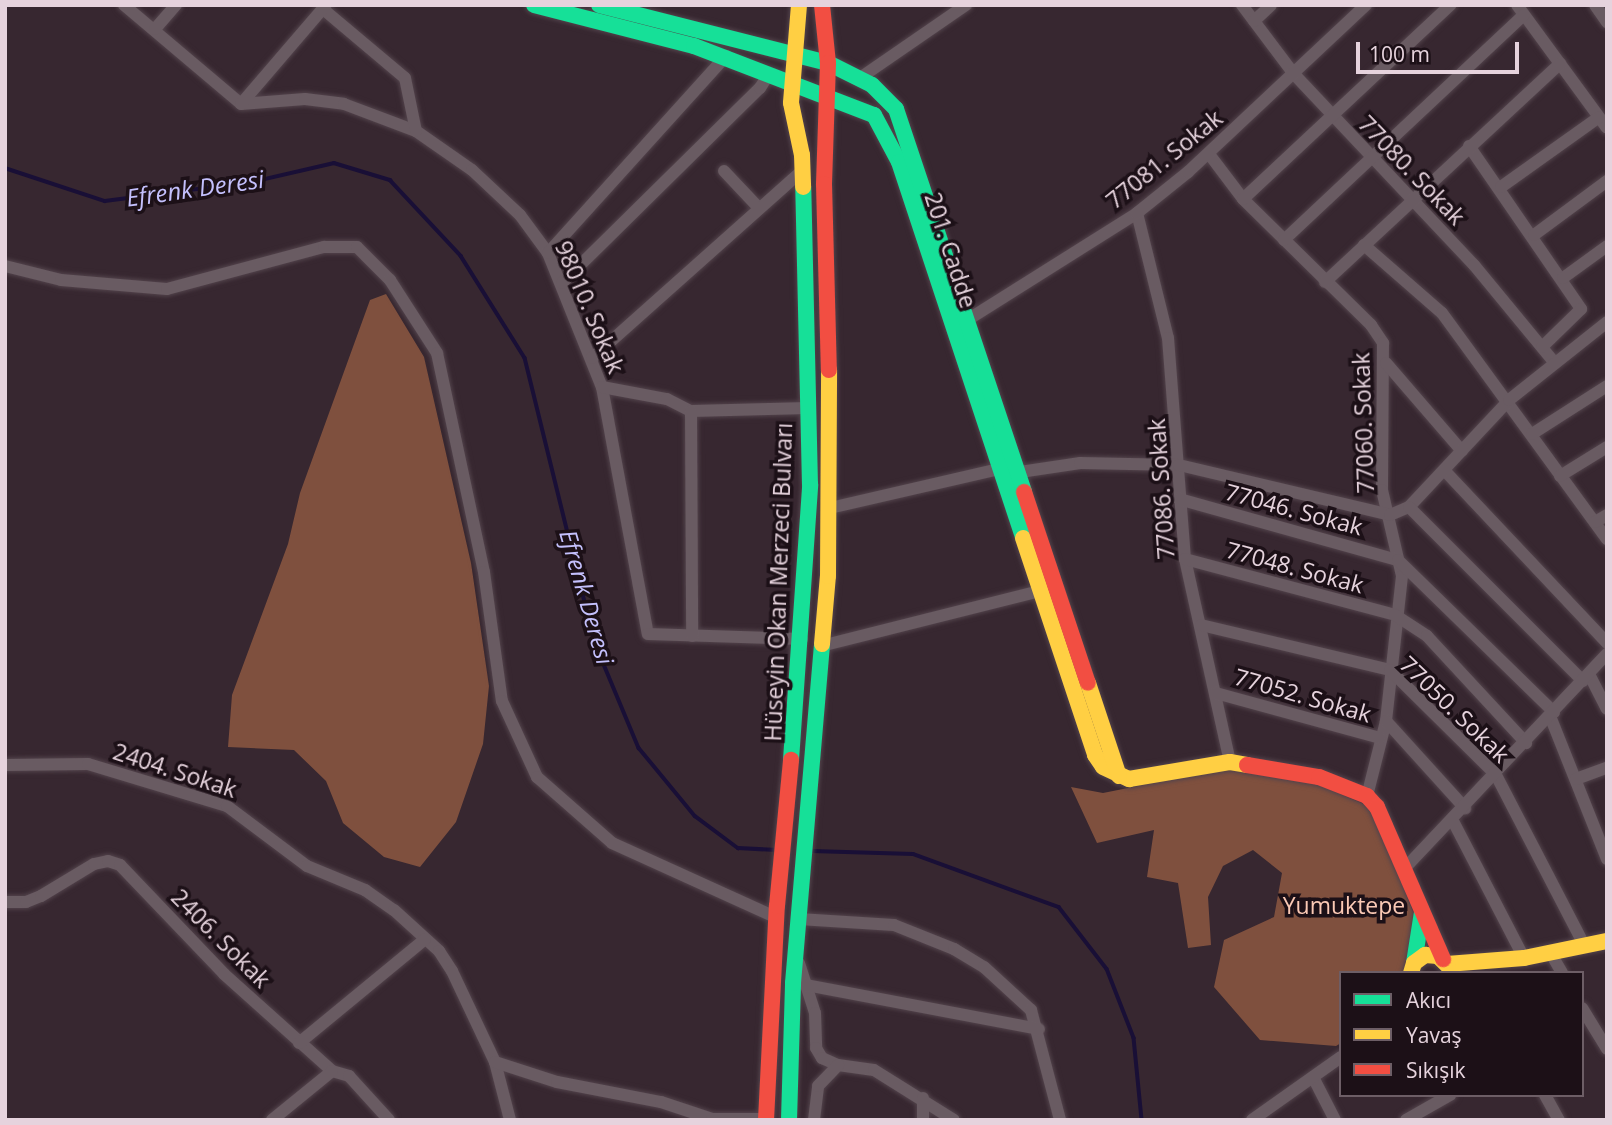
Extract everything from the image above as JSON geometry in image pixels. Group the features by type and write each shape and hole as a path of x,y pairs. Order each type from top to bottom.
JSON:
{"main road":[{"name":"201. Cadde","path":"534,5 726,56 768,75 827,94 874,115 887,132 1089,743 1103,767 1119,776"},
{"name":"201. Cadde","path":"600,5 828,63 860,78 896,109 905,128 969,319 1119,776"},
{"name":"Hüseyin Okan Merzeci Bulvarı","path":"766,1119 777,912 802,639 810,485 802,171 791,103 799,5"},
{"name":"Hüseyin Okan Merzeci Bulvarı","path":"789,1120 796,951 825,645 830,508 828,63 822,5"},
{"path":"1119,776 1142,780 1230,762 1319,777 1367,796 1377,807 1446,965"},
{"path":"1412,970 1422,912"},
{"path":"1412,970 1425,955 1446,965 1486,967 1607,941"}],"street":[{"path":"124,5 242,104 325,7 405,78 416,131"},
{"path":"155,29 176,5"},
{"path":"860,78 966,5"},
{"name":"77080. Sokak","path":"1242,5 1293,73 1369,157 1411,198 1554,362"},
{"path":"1254,21 1271,5"},
{"name":"77081. Sokak","path":"969,319 1137,213 1209,154 1366,5"},
{"path":"1243,199 1330,114 1450,5"},
{"path":"1595,5 1607,22"},
{"path":"1284,240 1520,10 1607,128"},
{"path":"548,253 726,56"},
{"path":"1325,282 1411,198 1560,64"},
{"path":"562,283 760,88 768,75"},
{"name":"98010. Sokak","path":"242,104 305,100 344,104 416,131 472,170 520,215 548,253 602,387 648,634 692,636"},
{"path":"1501,187 1599,117"},
{"path":"1469,146 1534,235 1581,309 1542,347"},
{"name":"77060. Sokak","path":"1209,154 1243,199 1371,325 1383,343 1386,363 1382,489 1402,576 1395,615 1386,721 1367,796"},
{"path":"724,171 759,208"},
{"path":"592,358 802,171"},
{"path":"1534,235 1607,181"},
{"name":"77086. Sokak","path":"1137,213 1168,338 1185,559 1230,762"},
{"path":"1364,245 1442,313 1509,400 1560,476 1607,539"},
{"path":"1563,278 1607,246"},
{"path":"5,266 61,280 167,289 324,247 357,247 390,279 437,353 484,572 502,701 537,777 612,843 777,912"},
{"path":"1020,472 1080,463 1179,466 1390,515 1409,507 1509,400 1607,321"},
{"path":"1386,363 1462,451"},
{"path":"1532,434 1607,386"},
{"path":"602,387 667,399 691,411 808,408"},
{"path":"691,411 692,636 802,639"},
{"path":"1560,476 1607,447"},
{"path":"830,508 999,469"},
{"path":"1444,470 1607,643"},
{"name":"77046. Sokak","path":"1179,499 1398,560"},
{"path":"1409,507 1586,677 1607,709"},
{"path":"1595,523 1607,515"},
{"name":"77048. Sokak","path":"1185,559 1395,615 1427,636 1526,743"},
{"path":"1398,560 1552,714 1607,859"},
{"path":"825,645 1040,591"},
{"name":"77050. Sokak","path":"1201,625 1390,670 1496,775 1584,946"},
{"path":"1405,868 1453,821 1607,654"},
{"name":"77052. Sokak","path":"1216,693 1380,738"},
{"name":"77052. Sokak","path":"1386,721 1465,808"},
{"name":"2404. Sokak","path":"5,765 88,765 226,806 307,866 365,890 425,939 452,971 495,1062 510,1120"},
{"path":"1576,779 1607,768"},
{"path":"1453,821 1524,958"},
{"name":"2406. Sokak","path":"5,902 26,902 41,896 94,864 108,860 120,865 224,974 332,1071 349,1076 390,1120"},
{"path":"800,912 894,925 954,948 1010,987 1031,1010 1040,1029 1060,1120"},
{"path":"299,1043 425,939"},
{"path":"796,951 815,1013 816,1048 822,1058 838,1065 874,1070 923,1097 954,1120"},
{"path":"1550,952 1561,971"},
{"path":"806,985 1040,1029"},
{"path":"1584,1011 1607,1049"},
{"path":"1252,1120 1339,1058"},
{"path":"495,1062 557,1082 652,1099 712,1119 766,1119"},
{"path":"814,1120 818,1086 838,1065"},
{"path":"272,1120 332,1071"},
{"path":"1313,1077 1335,1120"},
{"path":"923,1097 923,1120"},
{"path":"1406,1120 1446,1097"},
{"path":"1546,1097 1559,1120"}],"green space":[{"path":"386,294 424,357 471,563 489,686 483,744 456,822 420,867 384,857 343,823 326,781 294,750 228,747 232,695 288,544 300,493 370,300"},
{"name":"Yumuktepe","path":"1223,769 1300,777 1371,807 1416,919 1407,971 1339,971 1339,1044 1336,1046 1260,1040 1214,987 1224,940 1274,917 1282,873 1253,850 1223,866 1208,897 1211,945 1188,948 1178,883 1147,877 1154,830 1097,843 1071,787 1103,793"}],"waterway":[{"name":"Efrenk Deresi","path":"5,168 105,201 252,182 334,163 390,180 461,256 525,358 595,643 639,748 695,816 738,848 777,850"},
{"name":"Efrenk Deresi","path":"812,851 913,854 1059,907 1107,969 1134,1038 1142,1120"}],"traffic: fast":[{"path":"534,5 694,46 874,115 899,162 1023,538"},
{"path":"599,5 828,63 872,85 896,109 1024,492"},
{"path":"791,760 810,485 803,187"},
{"path":"789,1120 793,983 822,644"},
{"path":"1414,963 1422,912"}],"traffic: slow":[{"path":"799,5 791,103 802,155 803,187"},
{"path":"822,644 828,576 829,370"},
{"path":"1023,538 1095,755 1103,767 1129,779 1230,762 1247,765"},
{"path":"1088,683 1119,776"},
{"path":"1447,964 1524,958 1607,941"},
{"path":"1412,971 1414,963 1425,955 1438,956 1448,966"}],"traffic: jam":[{"path":"822,5 828,63 824,184 829,370"},
{"path":"1024,492 1088,683"},
{"path":"766,1120 777,906 791,760"},
{"path":"1247,765 1319,777 1367,796 1377,807 1443,959"}]}
